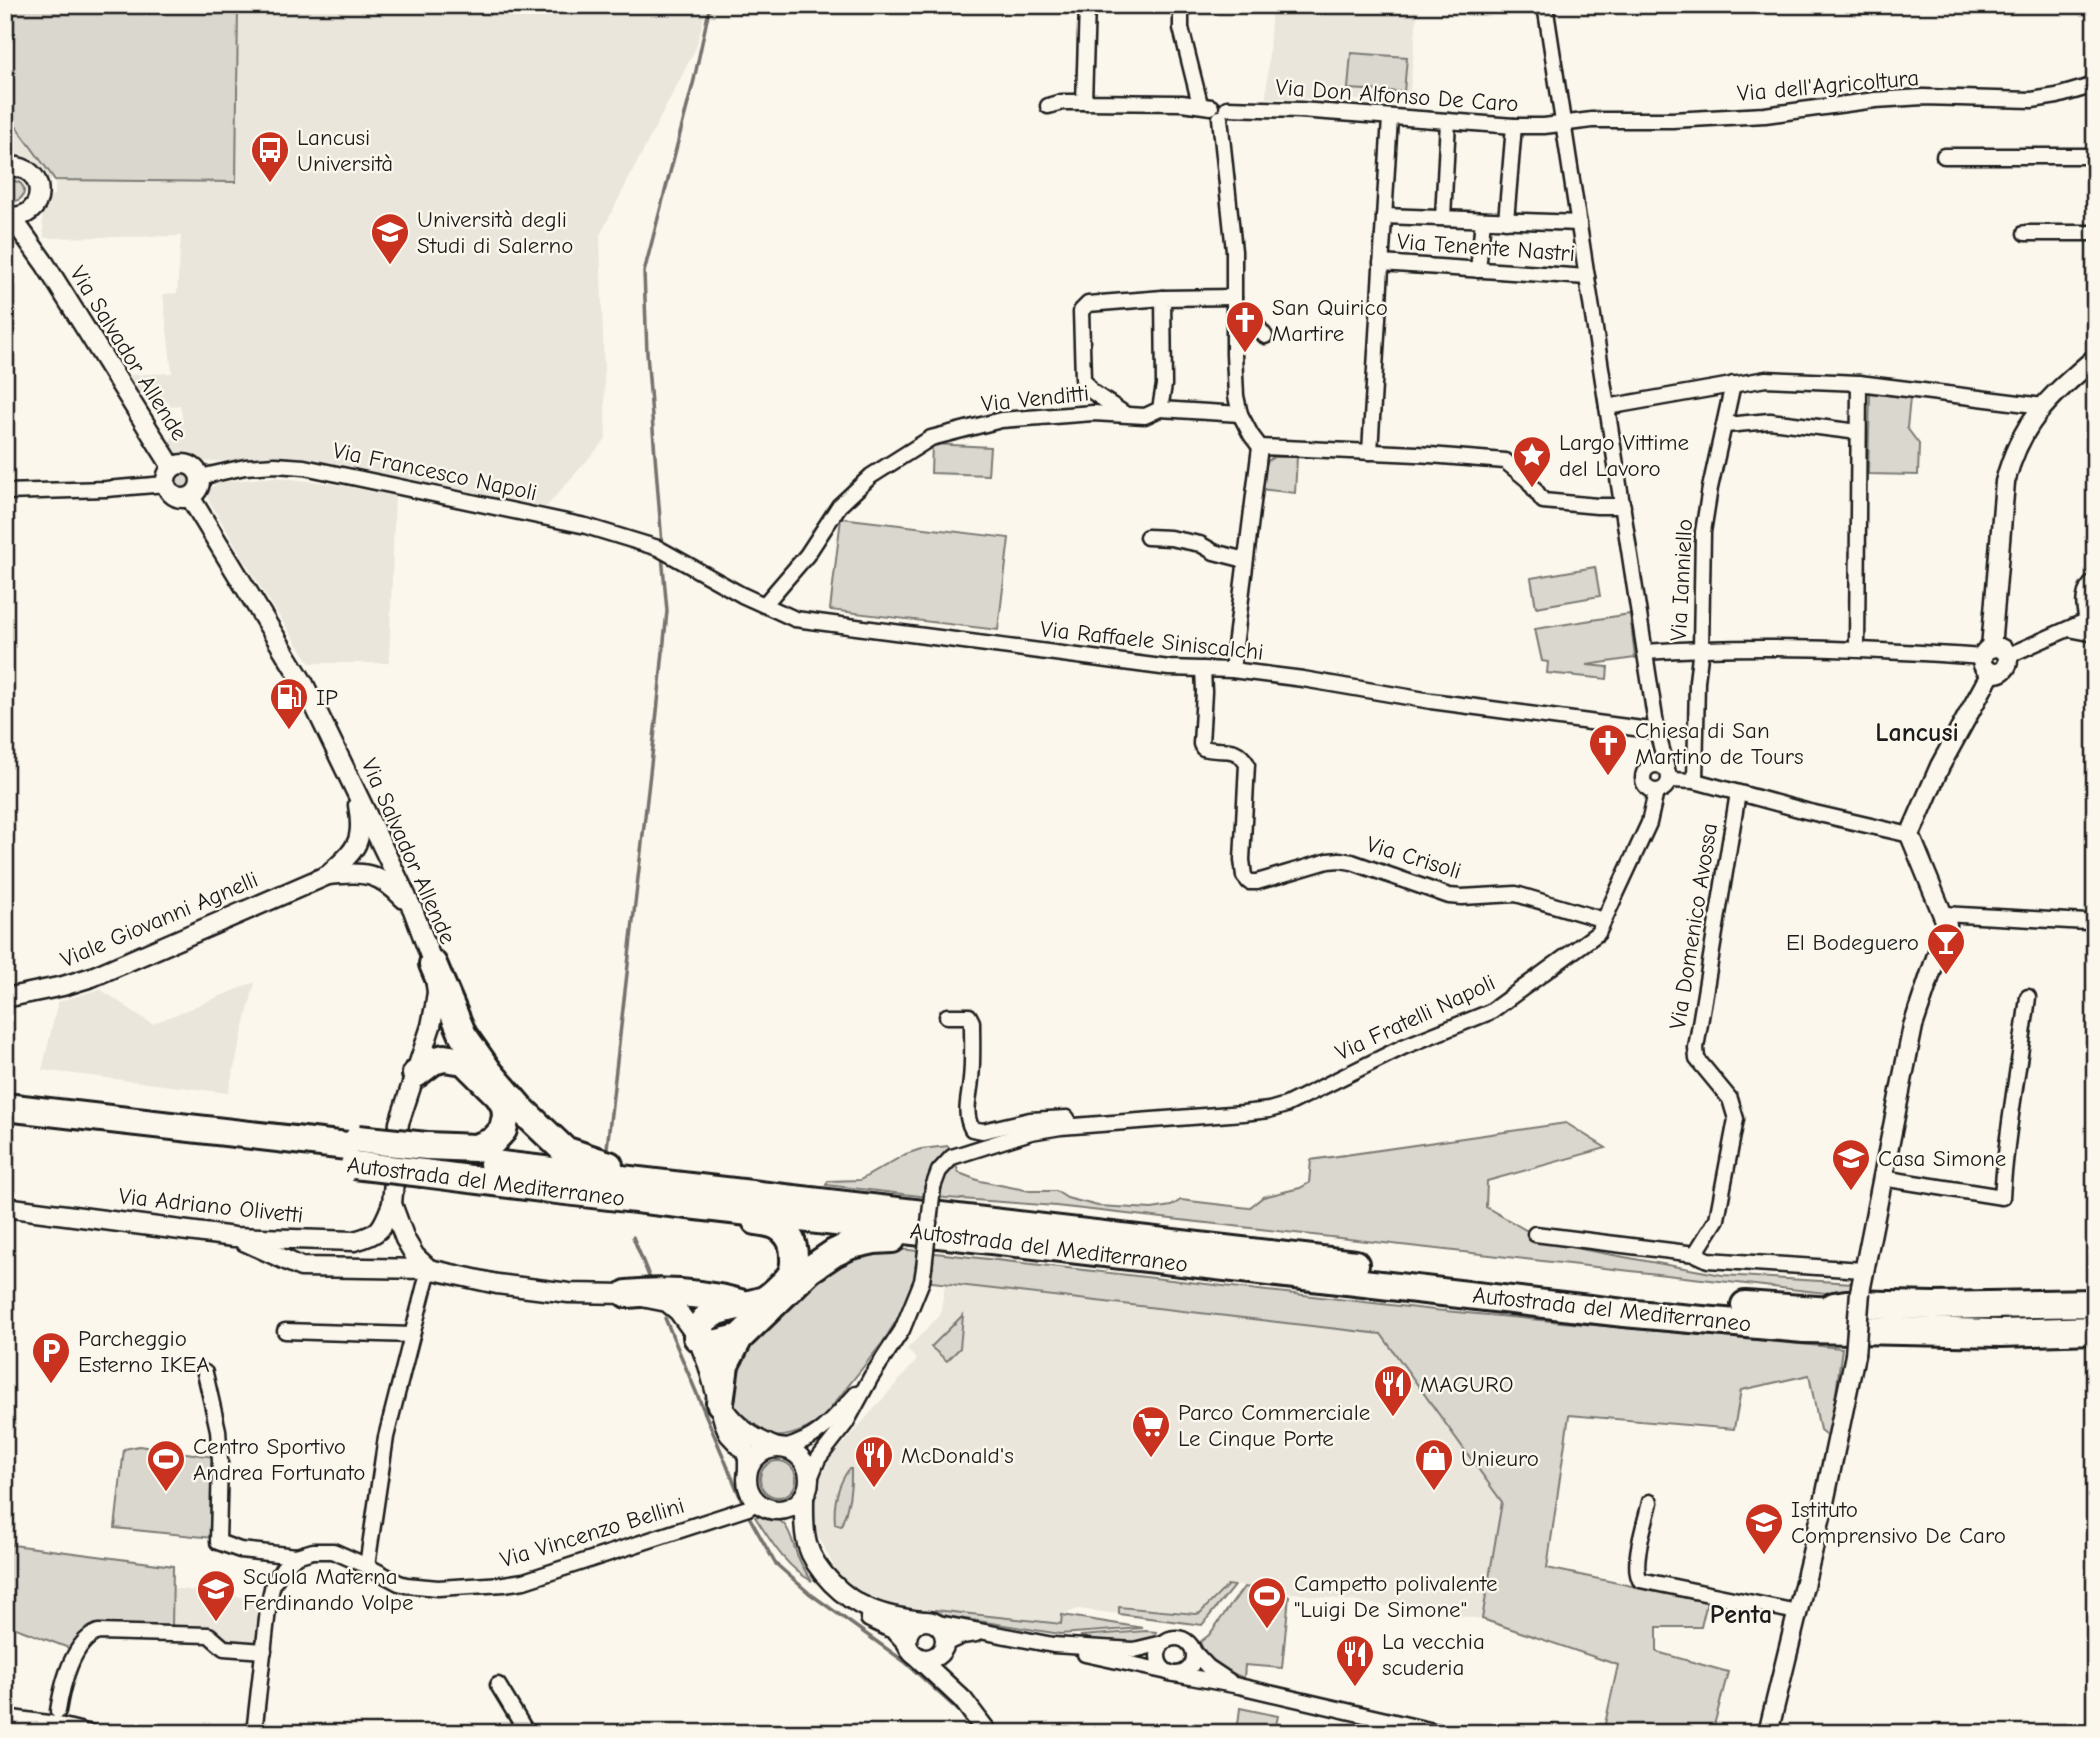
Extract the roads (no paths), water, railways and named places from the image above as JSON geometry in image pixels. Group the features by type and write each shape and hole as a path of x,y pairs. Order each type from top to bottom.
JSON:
{"highway":[{"path":"433,964 463,1035 489,1072 520,1108 564,1150 618,1168 713,1181 729,1191"},
{"path":"416,1074 433,1061 444,1058 464,1061 499,1096 506,1116 503,1130 492,1141 476,1148 425,1158"},
{"name":"Autostrada del Mediterraneo","path":"5,1107 306,1141 356,1150"},
{"name":"Autostrada del Mediterraneo","path":"5,1124 356,1150 1626,1296 1809,1311 1932,1315 2095,1313"},
{"name":"Autostrada del Mediterraneo","path":"425,1158 557,1190 1624,1312 1804,1329 2001,1333 2095,1330"},
{"path":"557,1190 599,1202 776,1224 792,1241 794,1263 791,1277 767,1299 718,1311 707,1317 699,1326 697,1337 714,1344 739,1338"},
{"path":"720,1403 725,1365 739,1338 809,1270 851,1245 874,1240 910,1238 1159,1267 1216,1266"},
{"path":"628,1294 656,1291 680,1293 745,1305"},
{"path":"1809,1311 1846,1304 1934,1306 2095,1303"}],"street":[{"path":"1084,102 1087,5"},
{"path":"1181,5 1181,28 1215,109 1234,251 1236,396 1240,414 1260,447 1231,670"},
{"path":"1545,5 1657,731 1668,775 1666,787 1656,792 1648,789 1643,781 1644,772 1651,766 1659,765 1668,775 1910,835"},
{"name":"Via dell'Agricoltura","path":"1563,124 1592,120 1672,120 1765,115 1923,97 2032,100 2095,85"},
{"name":"Via Don Alfonso De Caro","path":"1048,106 1062,102 1084,102 1215,109 1300,110 1514,126 1563,124"},
{"path":"1370,452 1390,118"},
{"path":"1443,218 1448,121"},
{"path":"1506,221 1514,126"},
{"path":"1944,156 2095,156"},
{"name":"Via Salvador Allende","path":"5,167 23,168 36,180 38,199 32,217 45,264"},
{"path":"6,216 17,217 34,208"},
{"name":"Via Salvador Allende","path":"6,216 20,229 45,264 169,476"},
{"path":"1384,216 1579,223"},
{"path":"1479,270 1483,220"},
{"path":"2025,233 2095,233"},
{"name":"Via Tenente Nastri","path":"1381,263 1587,277"},
{"path":"1119,413 1091,391 1083,379 1081,311 1088,304 1163,298 1234,297"},
{"path":"1160,409 1164,385 1163,298"},
{"path":"1234,323 1258,327 1265,336"},
{"path":"1768,1733 1822,1512 1855,1355 1863,1270 1913,1026 1947,925 1910,835 1940,766 1993,658 2005,482 2011,460 2025,429 2043,406 2095,358"},
{"path":"1607,407 1766,379 1859,383 2043,406"},
{"path":"1857,649 1859,383"},
{"name":"Via Ianniello","path":"1695,781 1703,531 1733,384"},
{"name":"Via Venditti","path":"764,606 807,555 839,506 871,476 931,438 1001,420 1093,413 1145,416 1160,409 1240,414"},
{"path":"1726,425 1770,421 1858,432"},
{"path":"1260,447 1505,461 1528,480 1543,501 1623,506"},
{"path":"177,464 188,464 200,477 199,488 190,497 175,497 167,489 169,476 177,464"},
{"name":"Via Francesco Napoli","path":"200,477 245,467 303,467 586,526 664,551"},
{"path":"5,492 106,489 169,476"},
{"name":"Via Salvador Allende","path":"190,497 304,684 413,910 433,964 437,992 435,1006 399,1123 392,1204 405,1239 415,1256 429,1269"},
{"path":"1147,537 1200,544 1214,552 1245,560"},
{"name":"Via Raffaele Siniscalchi","path":"664,551 764,606 795,619 937,636 1088,659 1169,668 1231,670 1303,679 1431,701 1657,731"},
{"path":"1645,652 1701,648 1857,649 1993,658 2091,618 2083,604 2090,584 2095,581"},
{"path":"2069,629 2095,634"},
{"name":"Via Crisoli","path":"1203,669 1200,744 1209,750 1234,751 1241,755 1247,764 1242,860 1244,876 1249,882 1340,860 1449,896 1516,894 1604,920"},
{"path":"1651,766 1657,731"},
{"name":"Viale Giovanni Agnelli","path":"5,998 63,986 93,976 328,875 352,854 359,841 361,828 355,788"},
{"name":"Via Fratelli Napoli","path":"807,1488 818,1459 846,1423 871,1377 902,1330 924,1268 933,1187 939,1171 952,1157 1031,1132 1269,1110 1286,1105 1403,1047 1490,1012 1598,933 1649,823 1656,792"},
{"name":"Via Domenico Avossa","path":"1695,1254 1717,1219 1736,1119 1730,1099 1697,1059 1696,1048 1738,793"},
{"name":"Viale Giovanni Agnelli","path":"328,875 363,873 377,877 402,896 413,910"},
{"path":"1943,914 2087,922"},
{"path":"1882,1178 2002,1197 2005,1149 2028,997"},
{"name":"Via Fratelli Napoli","path":"947,1016 969,1016 972,1022 971,1079 967,1111 972,1129 982,1131 1030,1120 1068,1118 1085,1125"},
{"name":"Via Adriano Olivetti","path":"5,1207 234,1237 355,1241 373,1237 384,1226 392,1204"},
{"path":"1535,1234 1695,1254 1708,1260 1863,1270"},
{"path":"234,1237 301,1268 429,1269 533,1289 569,1293 628,1294 667,1302 678,1311 697,1337 729,1434 748,1458 748,1507 779,1510 794,1506 807,1488"},
{"path":"367,1566 386,1437 429,1269"},
{"path":"285,1331 412,1335"},
{"name":"Via Vincenzo Bellini","path":"205,1373 218,1430 218,1542 240,1550 296,1556 313,1551 333,1551 399,1583 429,1588 504,1584 524,1581 748,1507"},
{"name":"Via Fratelli Napoli","path":"780,1448 800,1444 817,1434 871,1377"},
{"path":"720,1403 738,1427 763,1443 791,1451 803,1460 807,1466 804,1522 806,1541 813,1559 826,1577 859,1604 904,1619 955,1625 1054,1645 1134,1650 1150,1648 1173,1638 1183,1639 1191,1644 1194,1652 1218,1675 1239,1686"},
{"path":"748,1469 762,1452 780,1448"},
{"path":"1650,1502 1637,1560 1640,1580 1797,1612"},
{"path":"779,1510 789,1517 796,1527 809,1566 829,1590 856,1610 895,1630 963,1700 988,1733"},
{"path":"254,1733 273,1584 283,1568 296,1556"},
{"path":"948,1685 939,1670 938,1661 943,1647 945,1639 941,1629 928,1622 912,1627 907,1637 911,1649 926,1659 937,1655 943,1647 961,1636 985,1633"},
{"path":"58,1712 62,1686 69,1667 89,1636 98,1632 209,1636 224,1648 264,1651"},
{"path":"1163,1643 1158,1659 1164,1669 1171,1673 1190,1668 1194,1652"},
{"path":"1054,1645 1102,1659 1239,1686 1442,1733"},
{"path":"498,1685 527,1733"},
{"path":"5,1717 55,1724 91,1733"}],"waterway":[{"path":"662,544 647,353 644,272 694,80 710,5"},
{"path":"609,1153 607,1148 667,611 662,555"},
{"path":"633,1237 651,1281"},
{"path":"665,1318 744,1506"},
{"path":"747,1513 775,1563 809,1593 905,1662 961,1713 974,1733"}],"place":[{"name":"Lancusi Università","path":"270,184"},
{"name":"Università degli Studi di Salerno","path":"390,266"},
{"name":"San Quirico Martire","path":"1245,354"},
{"name":"Largo Vittime del Lavoro","path":"1532,489"},
{"name":"IP","path":"289,731"},
{"name":"Chiesa di San Martino de Tours","path":"1608,777"},
{"name":"El Bodeguero","path":"1946,976"},
{"name":"Casa Simone","path":"1851,1192"},
{"name":"Parcheggio Esterno IKEA","path":"51,1385"},
{"name":"MAGURO","path":"1393,1418"},
{"name":"Parco Commerciale Le Cinque Porte","path":"1151,1459"},
{"name":"McDonald's","path":"874,1489"},
{"name":"Unieuro","path":"1434,1492"},
{"name":"Centro Sportivo Andrea Fortunato","path":"166,1493"},
{"name":"Istituto Comprensivo De Caro","path":"1764,1556"},
{"name":"Scuola Materna Ferdinando Volpe","path":"216,1623"},
{"name":"Campetto polivalente \"Luigi De Simone\"","path":"1267,1630"},
{"name":"La vecchia scuderia","path":"1355,1688"}],"district":[{"name":"Lancusi","path":"1917,732"},
{"name":"Penta","path":"1741,1614"}]}
